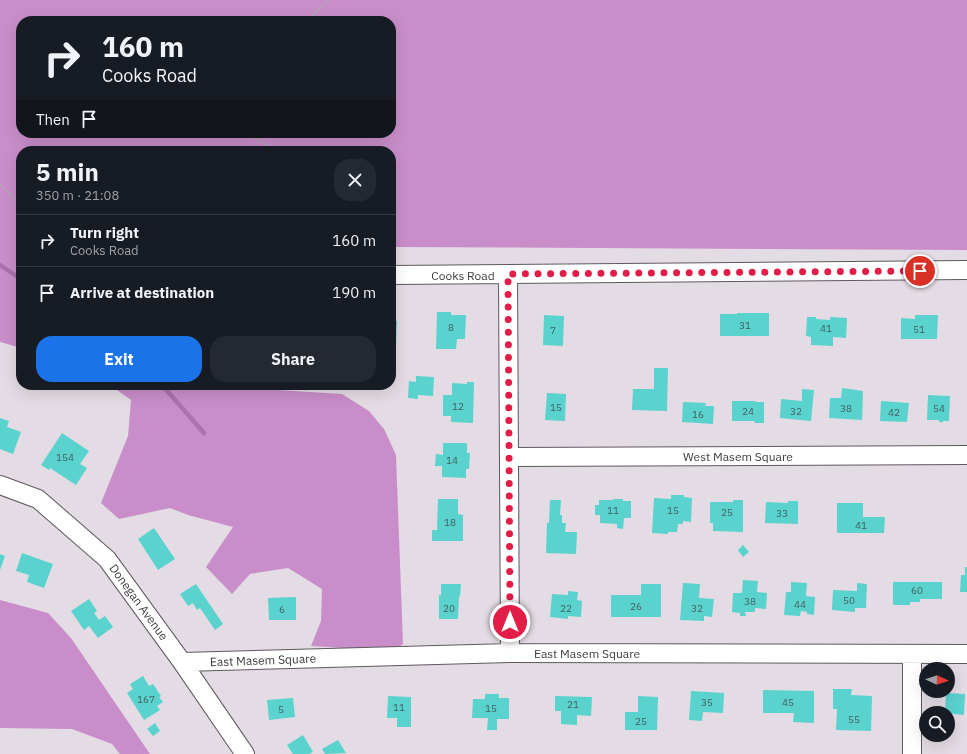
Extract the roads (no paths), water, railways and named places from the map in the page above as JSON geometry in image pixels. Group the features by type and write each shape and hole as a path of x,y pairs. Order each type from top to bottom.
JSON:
{"street":[{"name":"Cooks Road","path":"396,275 967,270"},
{"path":"508,274 510,653"},
{"name":"West Masem Square","path":"509,457 967,455"},
{"name":"Donegan Avenue","path":"0,485 38,499 107,559 182,662 245,754"},
{"name":"East Masem Square","path":"182,662 510,653 967,654"},
{"path":"912,654 912,754"}],"waterway":[{"path":"0,265 16,276"},
{"path":"166,390 204,433"}]}
